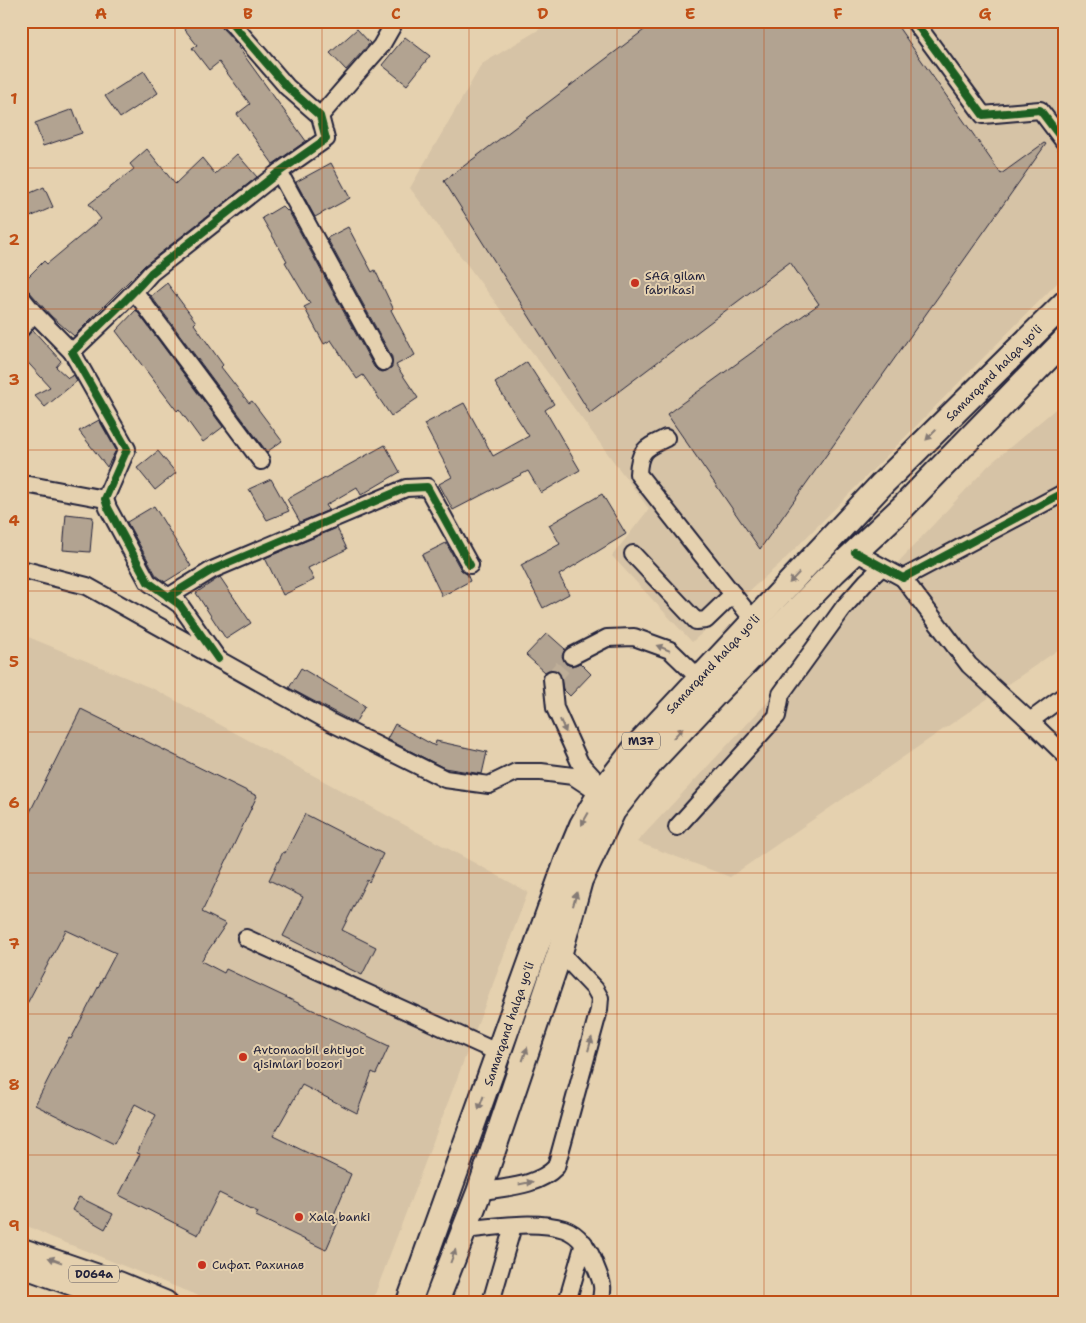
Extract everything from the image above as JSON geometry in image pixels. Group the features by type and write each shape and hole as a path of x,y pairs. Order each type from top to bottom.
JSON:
{"highway":[{"name":"Samarqand halqa yoʻli","path":"409,1302 567,861 582,825 602,792 638,745 816,553 882,484 1065,302"},
{"name":"Samarqand halqa yoʻli","path":"436,1302 479,1192 560,952 580,880 613,810 652,760 834,572 903,507 1065,340"},
{"path":"816,553 834,572"}],"main road":[{"name":"D064a","path":"21,1249 78,1268 166,1302"},
{"name":"D064a","path":"21,1266 121,1302"}],"street":[{"path":"72,352 117,307 135,292 151,273 279,172 326,139 320,116 287,87 230,21"},
{"path":"914,21 984,115 1040,110 1065,143"},
{"path":"320,116 381,46 393,25"},
{"path":"279,172 383,362"},
{"path":"135,292 261,461"},
{"path":"21,298 72,352 127,449 105,499 148,582 180,605 218,659"},
{"path":"21,329 34,313"},
{"path":"666,438 644,450 639,462 638,474 754,620"},
{"path":"21,485 105,499"},
{"path":"168,597 212,570 406,488 427,487 470,565"},
{"path":"903,578 1065,492"},
{"path":"855,552 903,578 969,665 1065,755"},
{"path":"633,554 696,621 706,620 733,594"},
{"path":"677,827 777,716 781,694 844,608 867,580 882,566"},
{"path":"21,569 87,586 330,722 445,779 489,785 516,772 541,772 573,776 602,792"},
{"path":"572,656 607,638 634,637 670,650 700,679"},
{"path":"552,679 555,708 580,763 602,792"},
{"path":"1030,721 1065,695"},
{"path":"246,938 499,1052"},
{"path":"479,1192 537,1180 548,1175 556,1167 599,1010 600,998 595,989 560,952"},
{"path":"464,1230 530,1224 565,1229 584,1243 595,1262 603,1290 600,1302"},
{"path":"491,1302 513,1226"},
{"path":"567,1302 584,1243"}],"shaded area":[{"name":"SAG gilam fabrikasi","path":"553,21 1065,21 1065,275 783,561 692,642 612,556 649,509 410,188 482,64"},
{"path":"1065,401 1065,645 730,877 637,842 989,465"},
{"name":"Avtomaobil ehtiyot qisimlari bozori","path":"21,636 26,636 156,690 528,892 372,1302 214,1302 51,1237 21,1223"}],"building":[{"path":"178,21 220,21 222,28 239,46 306,141 273,164 237,114 250,104 219,62 209,70 192,48 197,45"},
{"name":"SAG gilam fabrikasi","path":"656,21 894,21 1001,174 1044,143 1046,144 760,549 667,414 819,304 790,262 590,413 444,181"},
{"path":"357,29 370,43 346,70 330,53"},
{"path":"405,37 430,56 407,85 382,65"},
{"path":"144,71 158,93 120,118 105,96"},
{"path":"73,109 82,133 43,146 35,123"},
{"path":"147,149 175,184 202,158 215,174 237,154 257,177 145,265 74,336 51,316 29,291 21,287 21,284 44,261 47,264 101,219 89,204 134,169 130,164"},
{"path":"331,163 350,198 315,217 296,182"},
{"path":"44,187 53,207 21,221 21,197"},
{"path":"282,206 288,210 374,367 378,371 383,372 392,367 392,357 327,238 348,227 372,272 375,270 393,308 391,310 415,355 396,365 418,398 391,416 363,375 357,379 331,340 324,344 304,307 310,304 262,218"},
{"path":"167,283 196,322 194,324 223,365 221,367 249,403 252,401 282,441 267,452 151,296"},
{"path":"136,310 223,427 203,442 116,331"},
{"path":"33,330 61,361 56,367 68,378 74,375 77,381 45,407 34,395 50,387 21,355 21,339 25,338"},
{"path":"527,362 554,404 545,410 580,470 541,493 528,471 453,510 439,484 452,477 424,424 464,403 493,456 529,436 495,383"},
{"path":"99,420 116,450 107,467 79,431"},
{"path":"385,445 400,472 361,495 357,487 326,505 329,510 300,522 287,499"},
{"path":"158,451 176,473 155,490 137,468"},
{"path":"271,479 289,511 267,520 249,489"},
{"path":"602,494 626,534 559,575 569,594 543,608 521,565 560,544 549,525"},
{"path":"154,506 191,566 165,582 156,575 127,522"},
{"path":"66,514 93,517 90,552 63,550"},
{"path":"337,528 347,549 308,568 314,580 283,595 265,558"},
{"path":"446,543 461,570 467,574 470,581 442,596 422,555"},
{"path":"220,577 251,623 226,639 196,593"},
{"path":"547,633 565,649 562,656 566,664 572,666 580,663 591,674 570,696 563,689 560,673 551,669 545,672 526,655"},
{"path":"301,668 365,706 355,723 289,688"},
{"path":"81,709 257,796 202,912 226,924 201,961 224,973 226,969 389,1046 376,1074 372,1072 357,1113 302,1085 273,1136 351,1174 333,1217 339,1220 326,1250 256,1216 258,1212 219,1193 198,1235 119,1195 140,1154 137,1153 156,1115 135,1104 114,1144 35,1105 69,1038 71,1039 116,953 66,930 21,1015 21,830"},
{"path":"395,724 435,746 436,741 487,752 482,774 444,768 387,739"},
{"path":"305,814 383,854 369,882 367,880 342,930 376,947 362,975 283,936 303,897 269,880"},
{"path":"79,1197 113,1214 105,1229 72,1210"}],"tunnel":[{"path":"552,679 572,656"}],"cycle path":[{"path":"218,659 180,605 148,582 108,508 105,499 127,449 72,352 151,273 279,172 326,139 320,116 287,87 230,21"},
{"path":"914,21 983,115 1040,110 1065,143"},
{"path":"168,597 212,570 406,488 427,487 470,565"},
{"path":"855,552 903,578 1065,492"}],"place":[{"name":"SAG gilam fabrikasi","path":"635,283"},
{"name":"Avtomaobil ehtiyot qisimlari bozori","path":"243,1057"},
{"name":"Xalq banki","path":"299,1217"},
{"name":"Сифат. Рахинав","path":"202,1265"}]}
